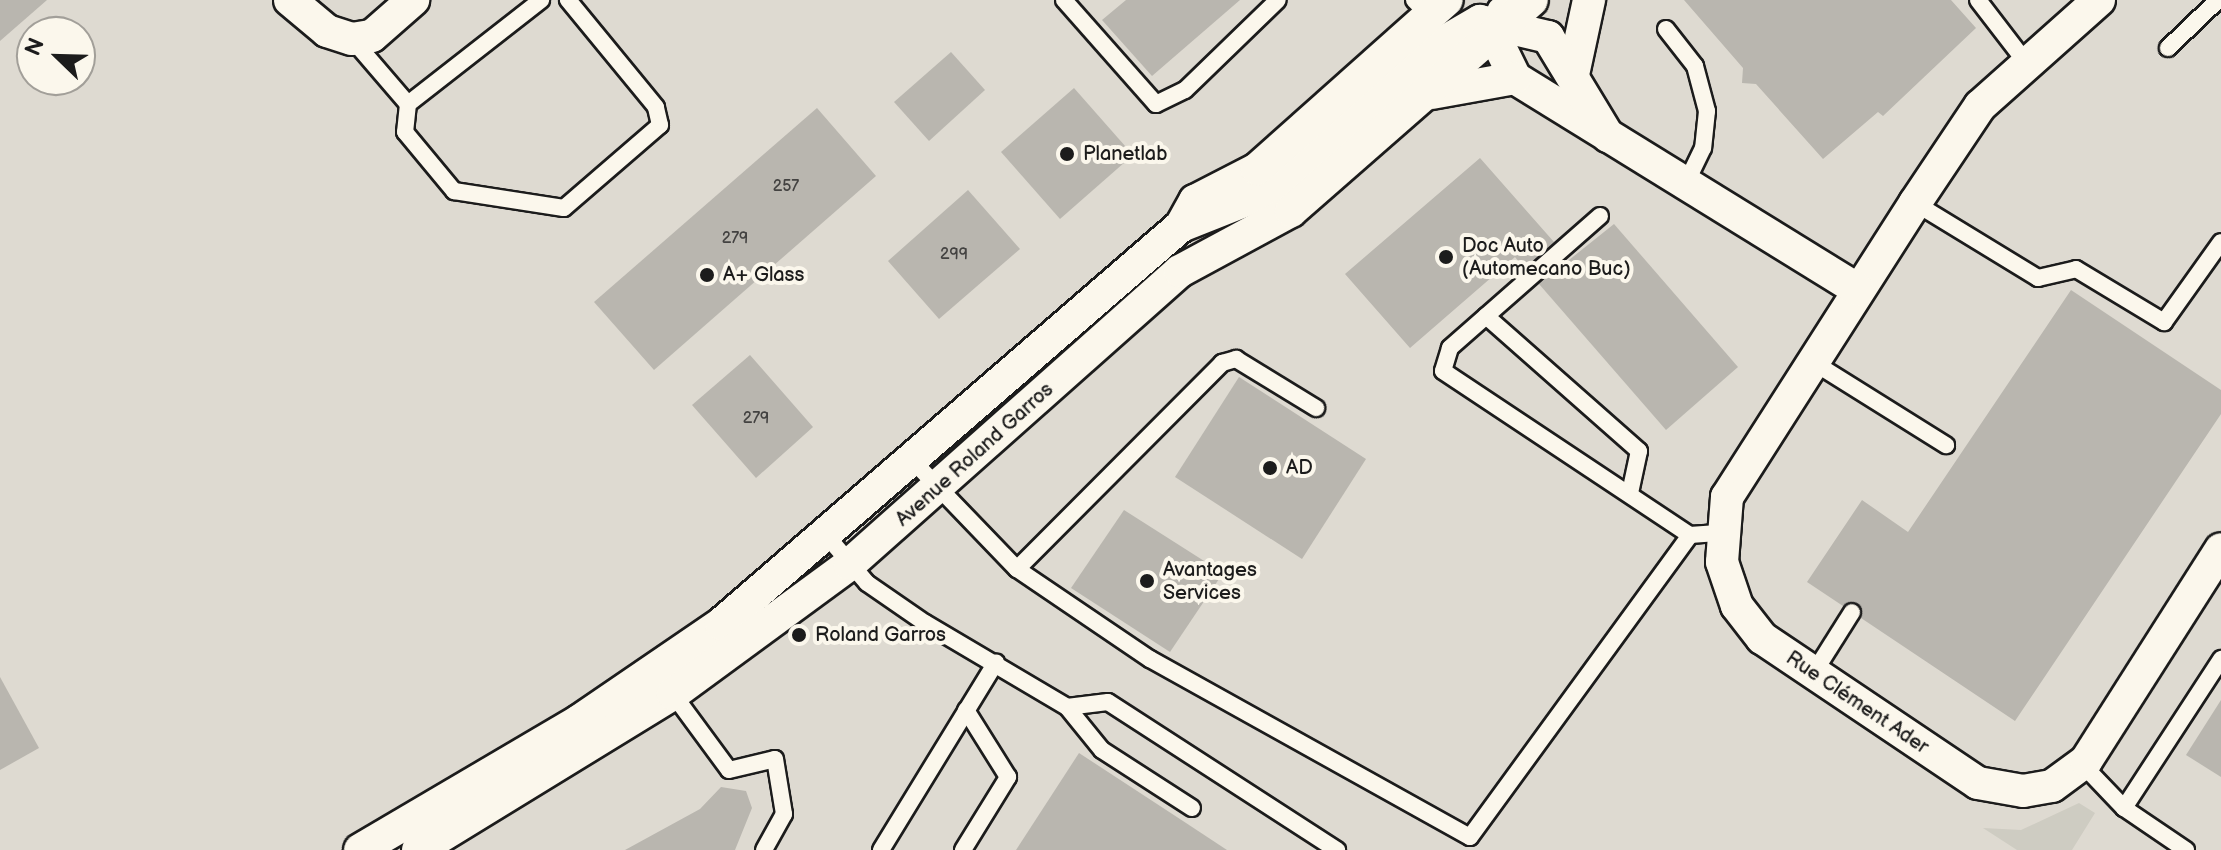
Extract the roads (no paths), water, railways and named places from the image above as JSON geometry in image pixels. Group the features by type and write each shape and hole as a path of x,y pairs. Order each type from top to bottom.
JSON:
{"street":[{"path":"290,0 327,31 352,39 372,36 413,0"},
{"name":"Avenue Roland Garros","path":"1181,226 1277,188 1430,50 1497,22 1532,0"},
{"path":"1574,70 1589,0"},
{"name":"Rue Clément Ader","path":"2099,0 2025,61 1980,106 1858,290 1705,534 1737,606 1762,638 1978,783 2023,791 2052,786 2082,764 2221,549"},
{"name":"Avenue Roland Garros","path":"360,850 657,668 721,624 1181,226 1195,201 1257,169 1430,5"},
{"path":"1497,22 1548,37 1574,70 1608,136"},
{"path":"1497,22 1515,78 1858,290"},
{"name":"Avenue Roland Garros","path":"418,850 673,694 850,564 1180,271 1291,211 1425,94 1497,22"},
{"path":"1425,94 1515,78"}],"lane":[{"path":"541,0 408,104 405,132 454,191 564,208 660,125 656,107 568,0"},
{"path":"1064,0 1156,104 1185,90 1278,0"},
{"path":"2168,48 2218,0"},
{"path":"1980,1 2025,61"},
{"path":"1666,29 1695,66 1707,111 1703,148 1685,185"},
{"path":"352,39 408,104"},
{"path":"1915,203 2038,278 2076,269 2164,322 2221,242"},
{"path":"913,461 1017,569 1150,659 1470,837 1705,534 1630,493 1443,371 1450,348 1600,216"},
{"path":"1486,316 1639,451 1630,493"},
{"path":"1017,569 1222,363 1236,359 1316,408"},
{"path":"1813,362 1946,445"},
{"path":"826,535 850,564 905,610 1067,707 1102,750 1192,808"},
{"path":"1813,674 1852,612"},
{"path":"2124,808 2221,659"},
{"path":"881,850 996,662"},
{"path":"673,694 729,770 775,759 784,814 764,850"},
{"path":"1067,707 1108,702 1337,850"},
{"path":"963,850 1008,777 966,710"},
{"path":"2082,764 2124,808 2186,850"}],"place":[{"name":"Planetlab","path":"1067,154"},
{"name":"Doc Auto (Automecano Buc)","path":"1446,257"},
{"name":"A+ Glass","path":"707,275"},
{"name":"AD","path":"1270,468"},
{"name":"Avantages Services","path":"1147,581"},
{"name":"Roland Garros","path":"799,635"}]}
